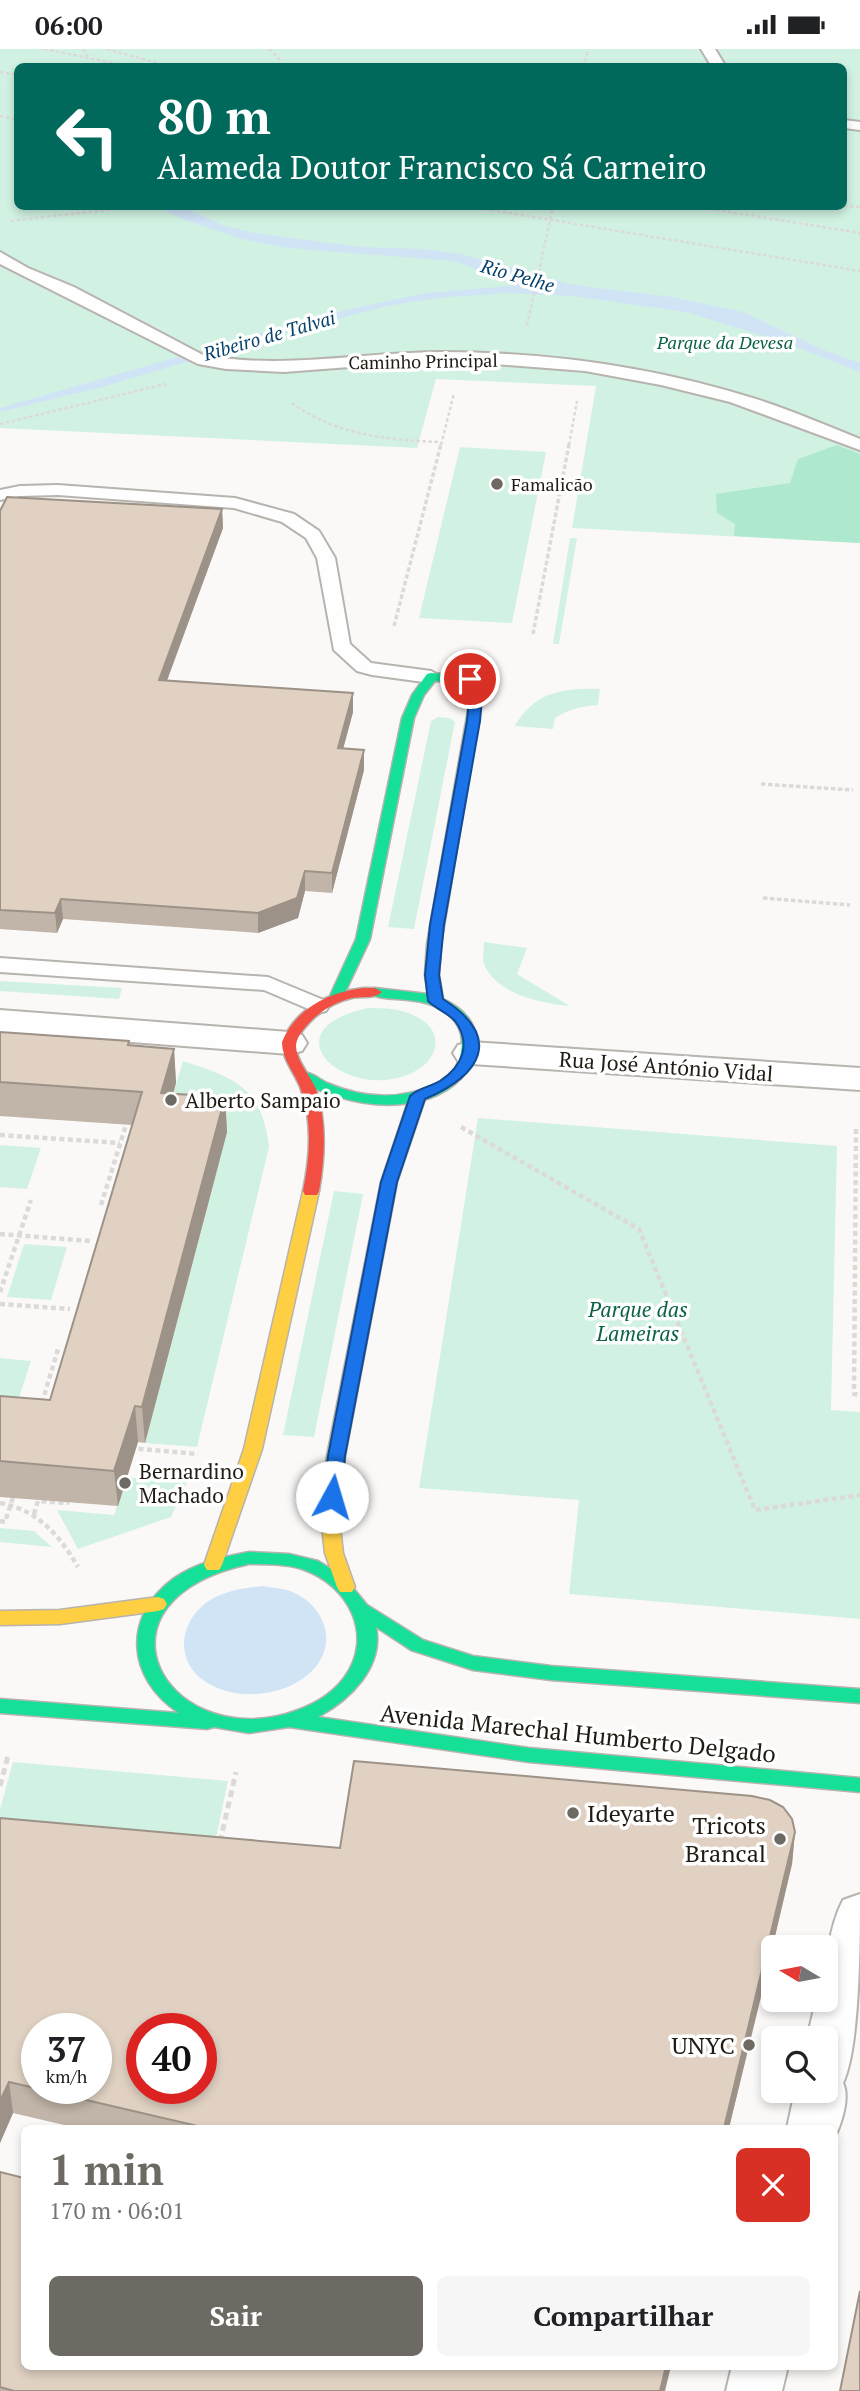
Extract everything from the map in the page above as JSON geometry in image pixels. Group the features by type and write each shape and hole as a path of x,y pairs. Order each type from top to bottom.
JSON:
{"street":[{"path":"327,1002 363,939 408,718 418,695 431,677 470,679 476,699 434,944 432,975 436,1001"},
{"path":"213,1565 253,1449 314,1177 318,1133 313,1104 303,1076 292,1060 289,1043 294,1029 304,1017 327,1002 376,991 397,992 436,1001 458,1015 470,1033 471,1053 463,1070 444,1086 418,1096 368,1101 343,1097 320,1088 303,1076"},
{"path":"0,1021 289,1043"},
{"name":"Rua José António Vidal","path":"471,1053 860,1079"},
{"path":"418,1096 389,1182 337,1456 330,1518 334,1553 346,1587 363,1610 416,1645 473,1663 551,1674 860,1696"},
{"path":"218,1722 184,1709 159,1687 145,1660 145,1632 158,1604 181,1581 213,1565 248,1558 286,1559 320,1569 346,1587"},
{"path":"0,1618 60,1617 158,1604"},
{"path":"0,1706 255,1726 290,1720 323,1707 348,1687 365,1663 370,1635 363,1610"},
{"name":"Avenida Marechal Humberto Delgado","path":"290,1720 529,1755 856,1791"},
{"path":"835,2026 860,1914"},
{"path":"814,2125 818,2103"},
{"path":"754,2391 759,2370"}],"lane":[{"name":"Caminho Principal","path":"0,257 22,271 68,291 198,359 222,365 274,367 431,357 552,363 617,372 738,399 860,445"},
{"path":"0,495 20,491 58,490 222,502 288,518 313,535 326,558 341,646 364,667 431,677"},
{"path":"0,965 268,984 327,1002"}],"path":[{"path":"44,49 117,63"},
{"path":"83,49 92,49"},
{"path":"107,49 157,63"},
{"path":"269,49 280,63"},
{"path":"87,51 88,56"},
{"path":"0,223 107,210"},
{"path":"494,210 860,271"},
{"path":"532,302 552,210"},
{"path":"717,210 860,233"},
{"path":"0,423 162,385 222,365"},
{"path":"274,367 274,374 283,395 302,412 333,426 363,434 440,442"},
{"path":"394,626 456,386"},
{"path":"533,634 578,393"},
{"path":"761,785 853,790"},
{"path":"763,898 850,905"},
{"path":"101,1205 125,1125"},
{"path":"460,1127 639,1229 755,1510 860,1495"},
{"path":"856,1129 854,1394 860,1395"},
{"path":"0,1135 120,1143"},
{"path":"0,1292 31,1200"},
{"path":"0,1234 90,1241"},
{"path":"0,1304 70,1309"},
{"path":"40,1411 58,1349"},
{"path":"121,1448 209,1455"},
{"path":"0,1521 5,1522 18,1481"},
{"path":"34,1514 38,1500 66,1503 70,1491"},
{"path":"0,1503 10,1504 34,1514 67,1548 78,1568"},
{"path":"0,1786 9,1752"},
{"path":"219,1850 236,1772"}],"green space":[{"name":"Parque da Devesa","path":"0,49 860,49 860,543 572,528 596,386 436,379 417,448 0,428"},
{"path":"837,445 860,454 860,543 734,536 735,524 717,513 716,494 790,483 798,459"},
{"path":"460,447 546,452 512,623 419,618"},
{"path":"570,538 577,538 559,644 553,644"},
{"path":"600,689 598,705 560,715 555,718 553,729 515,726 531,706 551,694"},
{"path":"438,717 450,718 455,722 414,929 388,927 431,721"},
{"path":"484,942 527,948 517,974 570,1006 533,1000 499,983 490,975 484,964"},
{"path":"0,981 122,988 119,999 0,991"},
{"path":"368,1008 398,1010 424,1022 435,1036 436,1044 430,1059 414,1072 389,1080 364,1079 343,1072 327,1061 319,1047 322,1032 337,1018"},
{"path":"183,1061 217,1073 243,1088 260,1111 269,1147 197,1447 145,1443 226,1132 167,1114"},
{"name":"Parque das Lameiras","path":"478,1118 837,1146 831,1410 860,1412 860,1619 569,1594 579,1500 419,1488"},
{"path":"0,1145 41,1148 27,1189 0,1187"},
{"path":"334,1191 363,1194 314,1437 283,1435"},
{"path":"24,1244 67,1247 51,1300 7,1297"},
{"path":"0,1358 31,1361 15,1410 0,1409"},
{"path":"126,1477 187,1482 171,1517 78,1549 57,1510 114,1515"},
{"path":"0,1528 34,1531 52,1547 0,1542"},
{"path":"13,1762 228,1781 212,1857 0,1838 0,1809"}],"water":[{"path":"164,210 188,210 226,226 254,233 361,247 424,249 461,254 574,285 672,297 743,312 824,350 860,363 860,372 780,341 686,312 572,296 511,293 438,298 387,306 102,387 0,412 0,408 323,315 425,293 509,286 515,283 453,261 287,248 242,239 182,219"},
{"path":"263,1586 290,1591 312,1605 324,1626 326,1637 320,1660 312,1671 300,1680 272,1692 240,1694 210,1685 198,1676 186,1656 185,1634 194,1614 218,1596"}],"building":[{"path":"7,497 222,509 159,680 353,693 338,748 364,750 332,873 305,871 297,898 258,913 61,899 55,913 0,910 0,511"},
{"path":"0,1032 129,1041 128,1045 174,1049 161,1093 225,1097 142,1407 135,1406 114,1471 0,1461 0,1396 50,1400 142,1092 0,1082"},
{"path":"354,1761 752,1796 770,1800 783,1807 792,1819 795,1832 770,1935 761,1935 761,1974 725,2125 193,2125 103,2104 112,2104 112,2013 21,2013 21,2085 9,2082 0,2101 0,1818 340,1848"},
{"path":"0,2172 21,2177 21,2370 665,2370 660,2391 14,2391 0,2387"},
{"path":"860,2291 860,2391 840,2391"}],"traffic: fast":[{"path":"336,998 363,939 408,718 418,695 431,677 469,679 476,699 434,944 432,975 436,1001"},
{"path":"303,1076 336,1092 390,1101 426,1094 446,1084 459,1073 467,1060 470,1036 459,1017 442,1004 431,1000 375,992"},
{"path":"249,1558 297,1561 326,1573 349,1592 365,1618 368,1633 363,1663 349,1685 329,1703 305,1716 278,1723 249,1725 222,1722 196,1714 174,1700 152,1672 147,1656 148,1625 165,1596 180,1583 204,1570 249,1558"},
{"path":"363,1610 417,1645 473,1663 551,1673 860,1696"},
{"path":"0,1706 207,1722"},
{"path":"290,1720 529,1755 860,1785"}],"traffic: slow":[{"path":"346,1587 334,1553 330,1518 336,1456 389,1182 418,1096"},
{"path":"213,1565 253,1449 311,1191"},
{"path":"0,1618 60,1617 158,1604"}],"traffic: jam":[{"path":"311,1191 316,1153 315,1114 308,1089 291,1056 290,1040 303,1021 320,1006 341,996 375,992"}],"place":[{"name":"Famalicão","path":"497,484"},
{"name":"Alberto Sampaio","path":"171,1100"},
{"name":"Bernardino Machado","path":"125,1483"},
{"name":"Ideyarte","path":"573,1813"},
{"name":"Tricots Brancal","path":"780,1839"},
{"name":"UNYC","path":"749,2045"}],"route":[{"path":"332,1497 337,1456 389,1182 402,1140 418,1096 444,1086 463,1070 471,1053 470,1033 458,1015 436,1001 432,975 437,925 474,721 476,699 470,679"}],"water label":[{"name":"Rio Pelhe","path":"518,275"},
{"name":"Ribeiro de Talvai","path":"269,335"}]}
